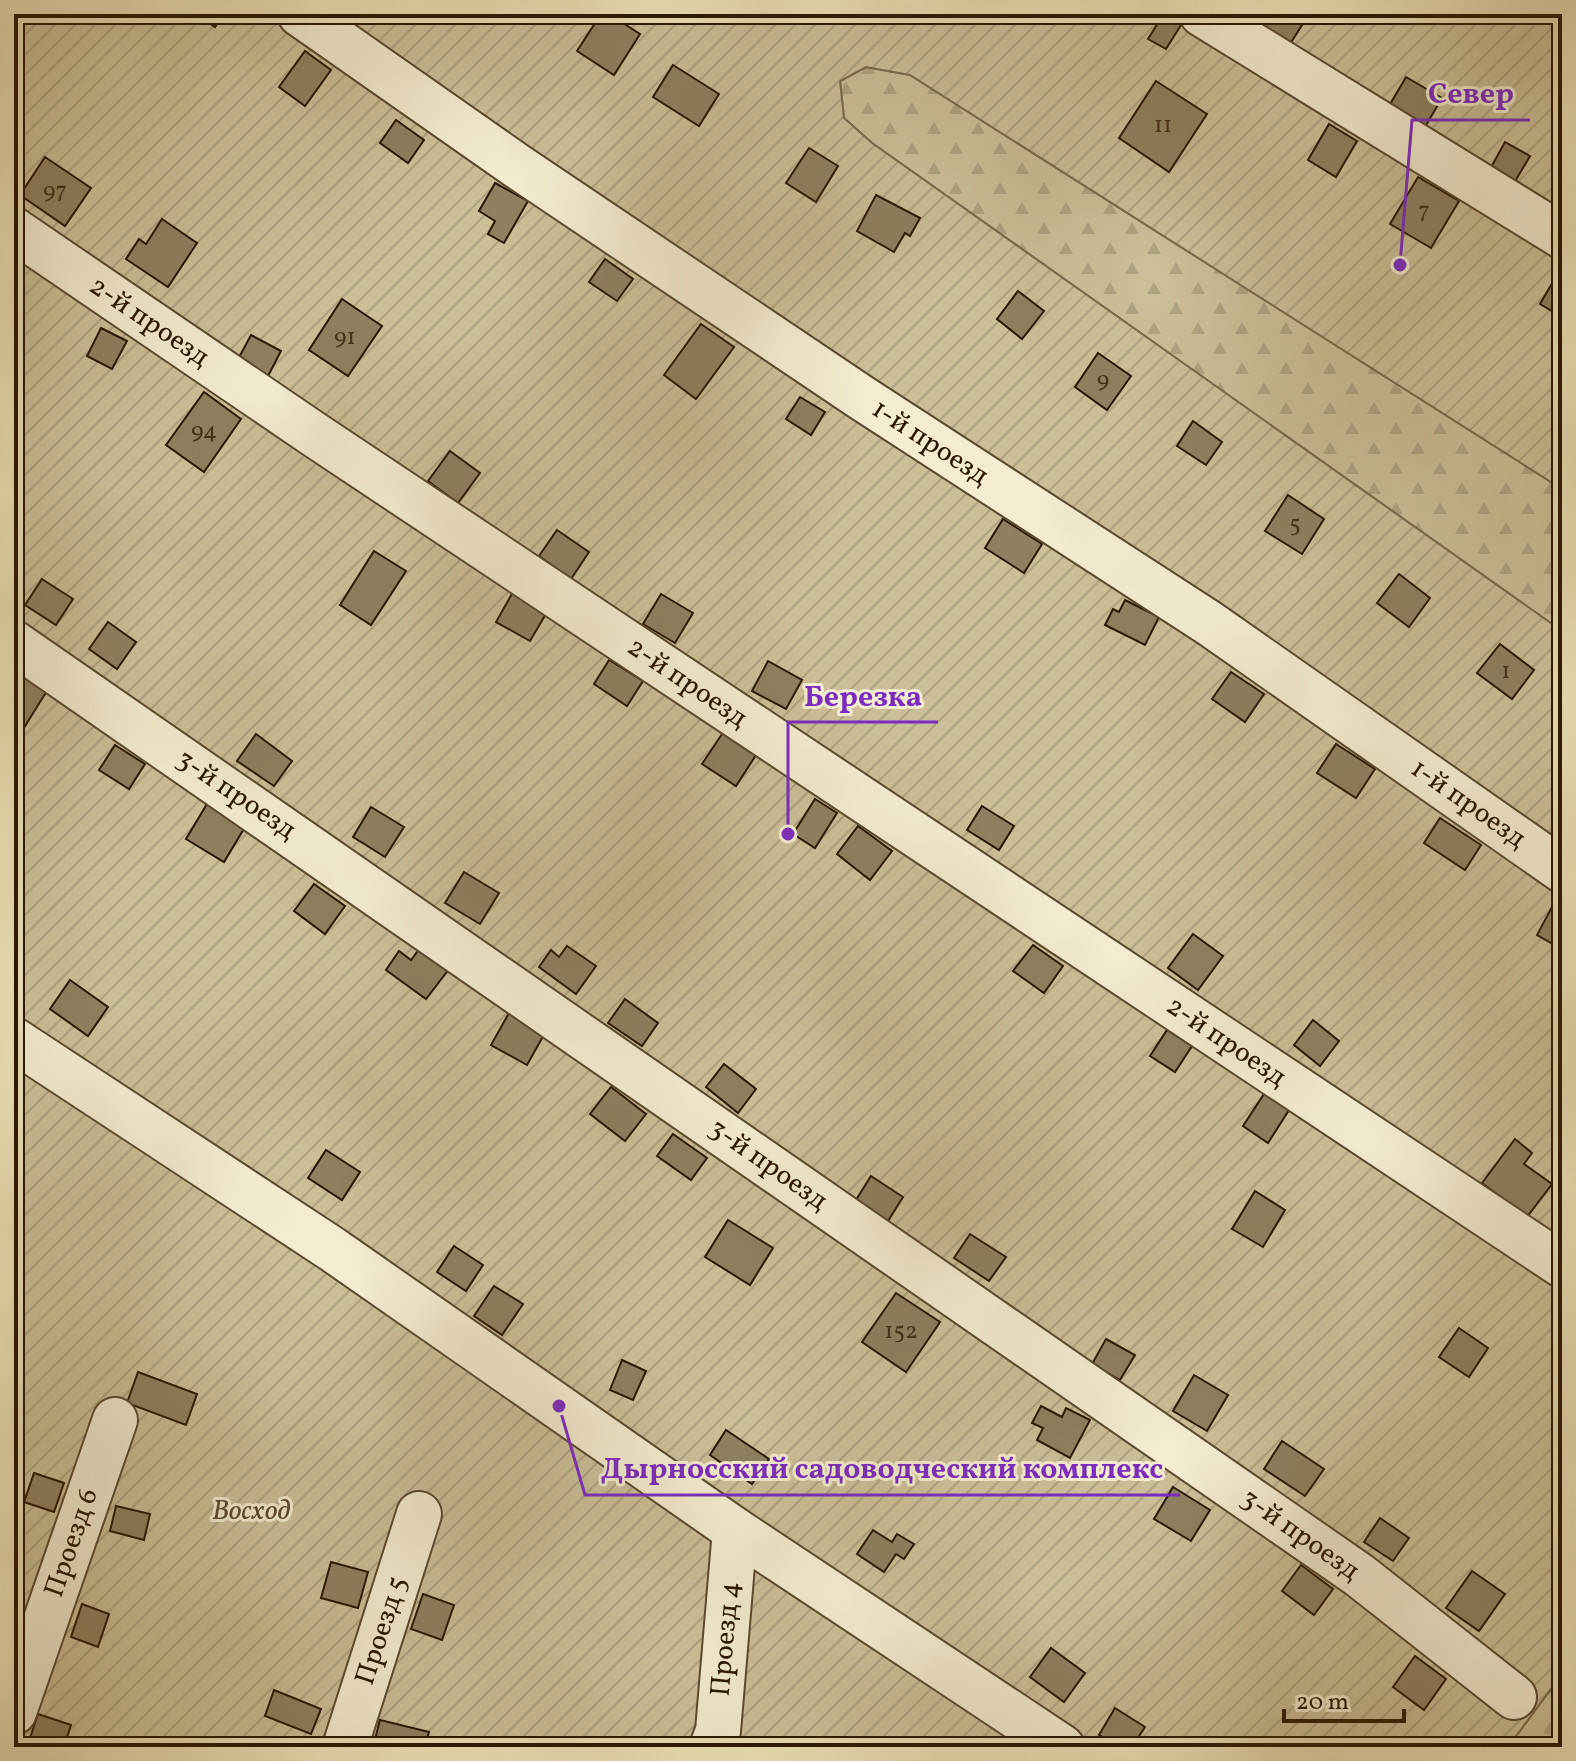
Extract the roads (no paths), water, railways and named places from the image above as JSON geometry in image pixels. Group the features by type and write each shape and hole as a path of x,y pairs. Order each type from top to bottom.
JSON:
{"street":[{"name":"1-й проезд","path":"300,14 517,166 848,389 1209,623 1562,870"},
{"path":"1202,14 1562,236"},
{"name":"2-й проезд","path":"14,230 329,444 1562,1265"},
{"name":"3-й проезд","path":"14,643 1359,1575 1514,1697"},
{"path":"14,1040 332,1249 735,1530 1058,1746"},
{"name":"Проезд 6","path":"14,1712 115,1420"},
{"name":"Проезд 5","path":"345,1747 419,1514"},
{"name":"Проезд 4","path":"712,1747 718,1731 735,1530"}],"place":[{"name":"Север","path":"1400,265"},
{"name":"Березка","path":"788,834"},
{"name":"Дырносский садоводческий комплекс","path":"559,1406"}],"park label":[{"name":"Восход","path":"251,1511"}]}
